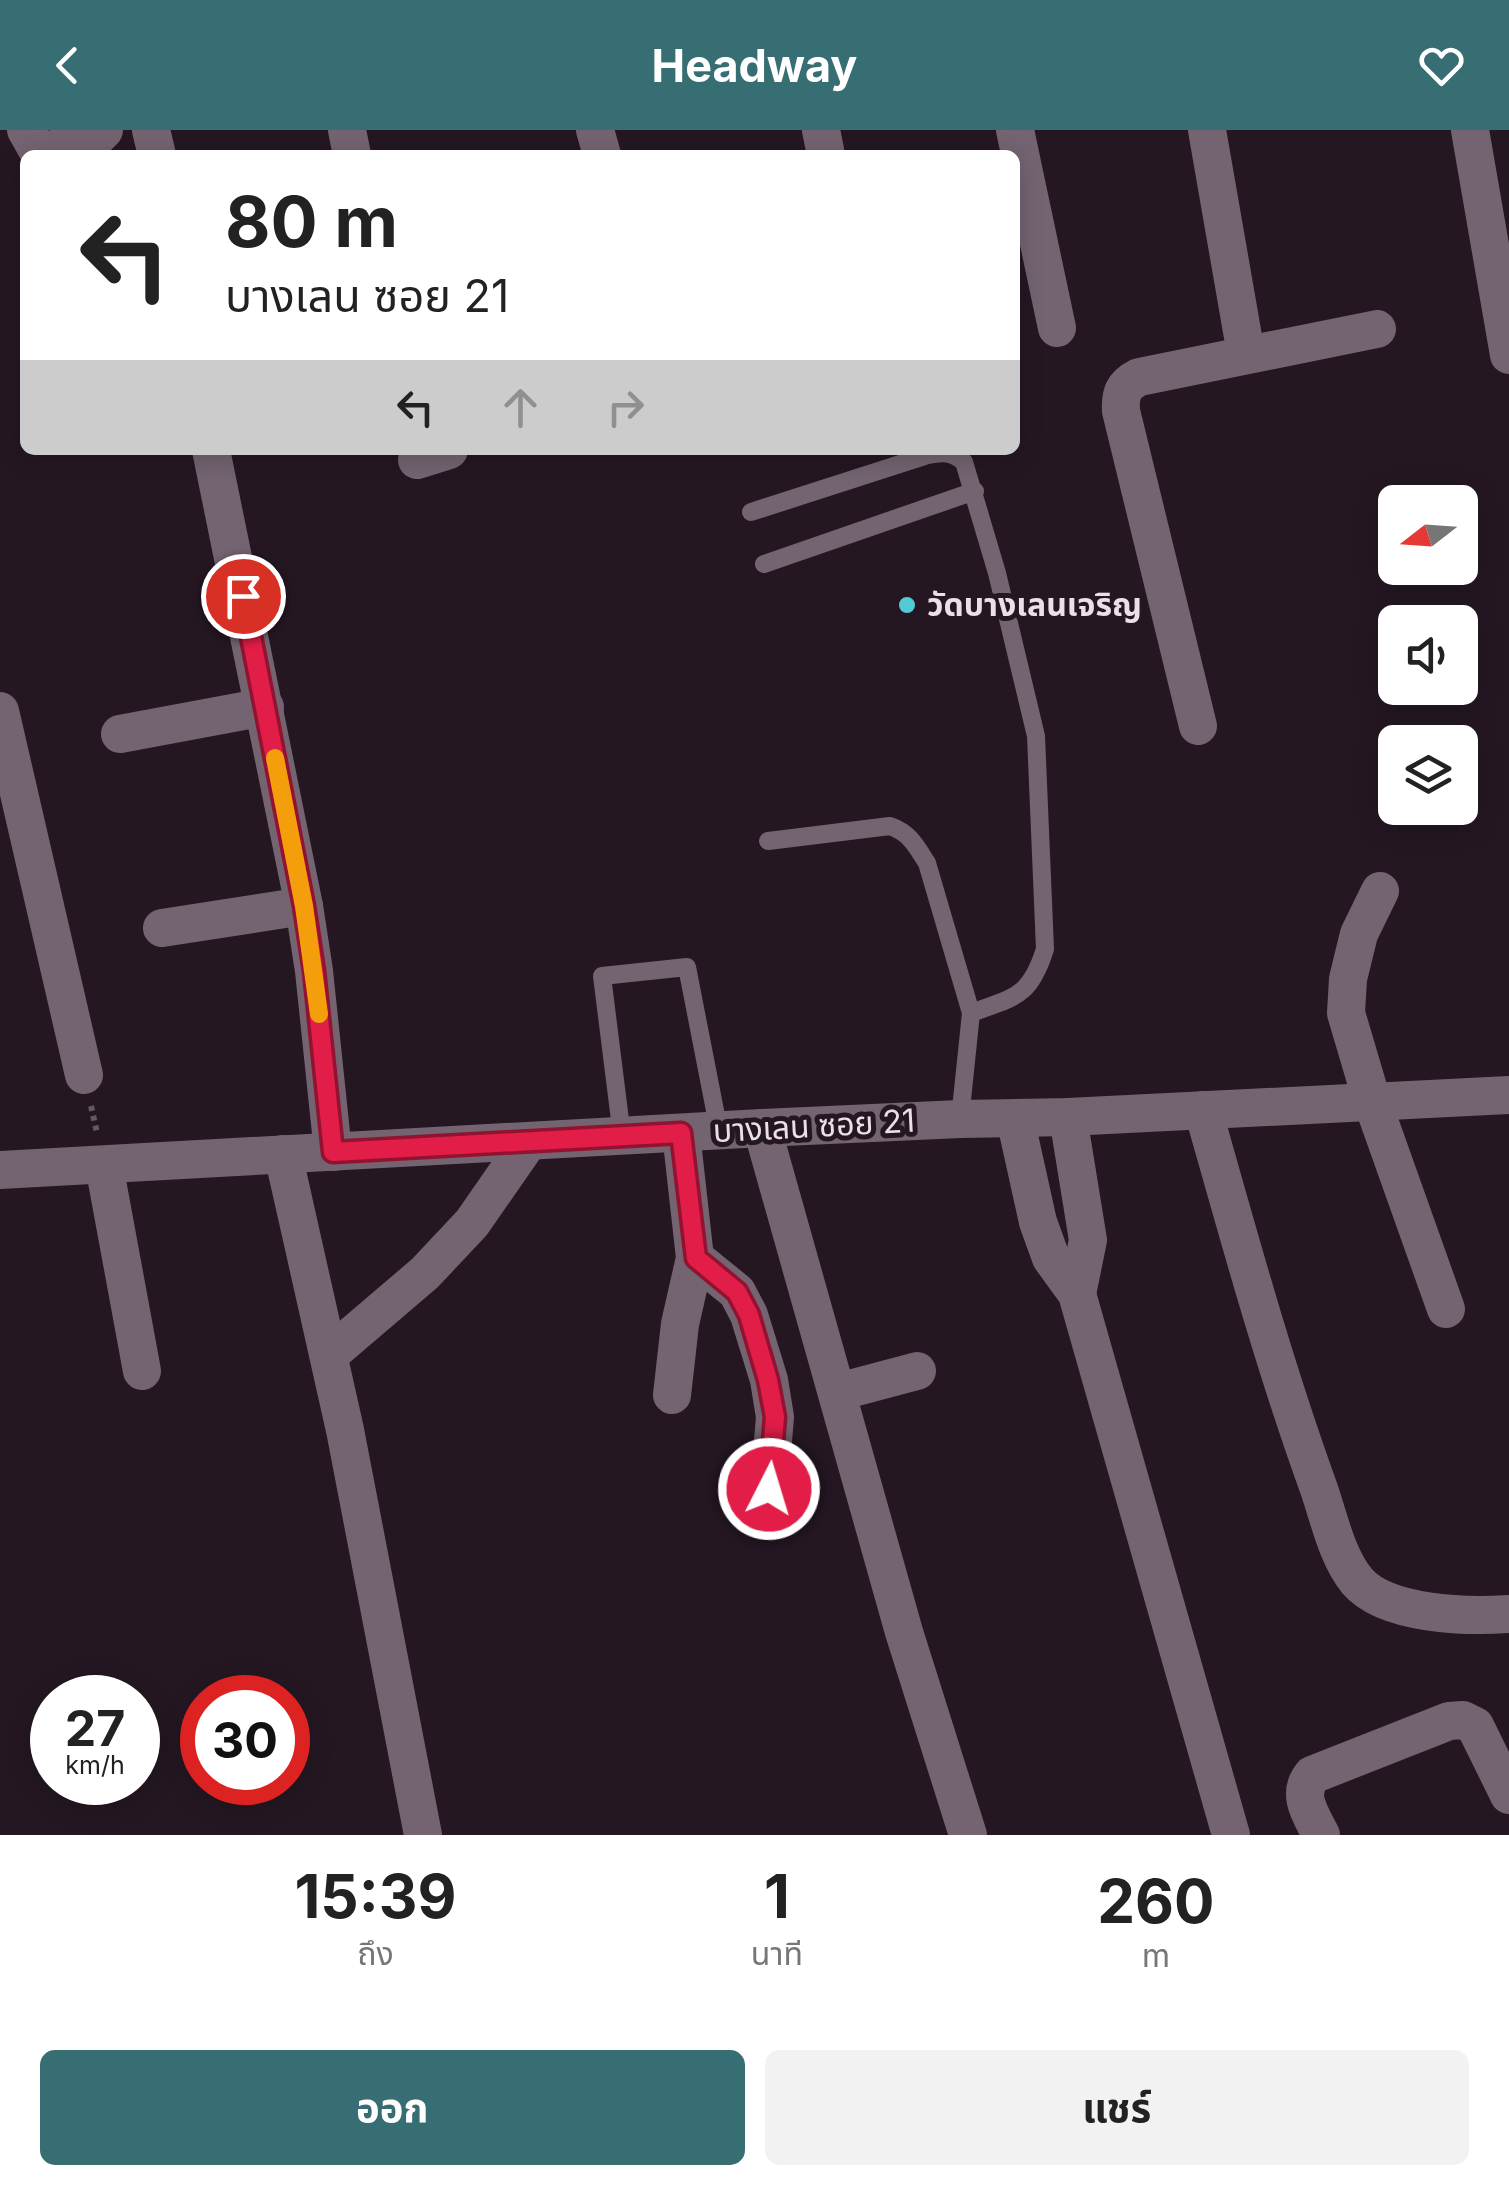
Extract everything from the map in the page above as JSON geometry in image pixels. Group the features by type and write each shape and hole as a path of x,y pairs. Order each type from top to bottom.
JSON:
{"street":[{"path":"50,150 98,137 104,130"},
{"path":"1016,130 1057,328"},
{"path":"1207,130 1246,354"},
{"path":"1470,130 1494,170 1509,355"},
{"path":"1198,726 1120,397 1127,383 1138,377 1378,330"},
{"path":"222,455 264,707 304,906 333,1152"},
{"path":"120,734 264,707"},
{"path":"0,711 84,1076"},
{"path":"1380,891 1359,934 1348,980 1346,1013 1372,1101 1446,1308"},
{"path":"162,928 304,906"},
{"name":"บางเลน ซอย 21","path":"0,1170 960,1118 1068,1117 1509,1094"},
{"path":"1202,1110 1295,1423 1342,1553 1356,1580 1390,1604 1484,1616 1509,1614"},
{"path":"1068,1117 1088,1240 1077,1294"},
{"path":"1015,1118 1038,1222 1051,1258 1077,1294 1231,1835"},
{"path":"762,1128 904,1632 968,1835"},
{"path":"672,1395 680,1324 696,1258 681,1133"},
{"path":"329,1355 425,1273 472,1223 529,1141"},
{"path":"283,1154 329,1355 423,1835"},
{"path":"104,1165 142,1371"},
{"path":"696,1258 737,1292 749,1315 775,1417 769,1489"},
{"path":"838,1392 917,1371"},
{"path":"1321,1835 1304,1797 1304,1786 1312,1776 1449,1720 1462,1720 1474,1726 1509,1795"}],"lane":[{"path":"751,512 933,455"},
{"path":"956,455 964,462 975,491 1036,736 1044,949 1036,978 1022,992 971,1013"},
{"path":"764,564 975,491"},
{"path":"768,841 890,826 905,831 927,863 971,1013 960,1118"},
{"path":"622,1136 602,976 687,966 719,1131"}],"path":[{"path":"84,1076 104,1165"}],"slow traffic":[{"path":"275,758 304,906 319,1014"}],"place":[{"name":"วัดบางเลนเจริญ","path":"907,605"}],"route":[{"path":"243,596 304,906 333,1152 681,1133 696,1258 737,1292 749,1315 768,1380 775,1417 769,1489"}]}
